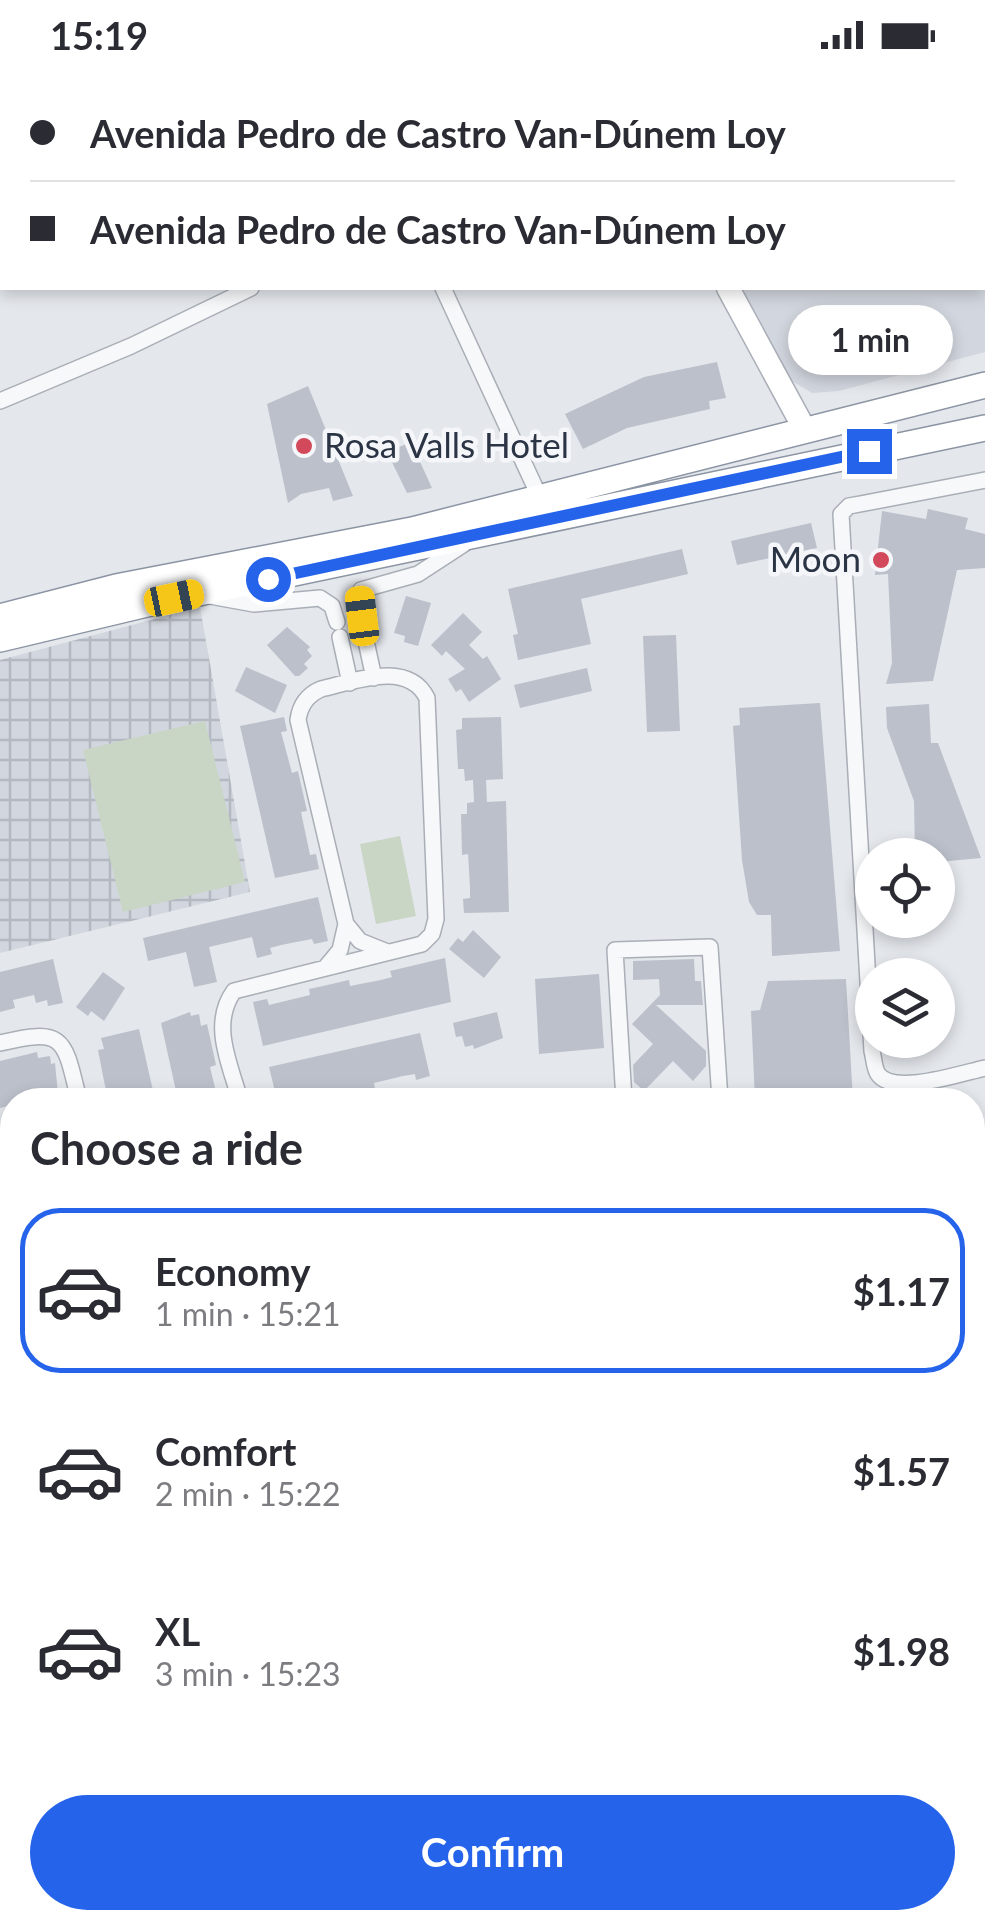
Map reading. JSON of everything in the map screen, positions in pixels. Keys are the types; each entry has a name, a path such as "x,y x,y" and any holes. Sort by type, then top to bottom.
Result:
{"highway":[{"path":"0,617 116,587 412,530 985,385"},
{"path":"0,639 985,428"}],"main road":[{"path":"729,290 806,430"}],"street":[{"path":"0,400 131,346 246,290"},
{"path":"444,290 540,498"},
{"path":"985,480 849,506 841,514 876,1072 894,1084 906,1084 985,1068"},
{"path":"374,678 361,590 418,574 476,535"},
{"path":"196,594 254,604 320,598 332,606 350,683"},
{"path":"237,1088 220,1024 222,1006 234,991 422,944 432,934 436,919 427,698 408,678 374,678 312,693 300,709 298,720 346,924 360,941 389,952"},
{"path":"325,968 340,950 346,924"},
{"path":"623,1088 616,950 710,947 719,1088"},
{"path":"0,1043 46,1034 60,1042 69,1057 76,1088"}],"shaded area":[{"path":"739,290 985,290 985,352 839,391 812,393 790,380"},
{"path":"200,607 250,892 0,953 0,660"}],"green space":[{"path":"205,721 245,882 123,912 83,750"},
{"path":"400,836 416,916 376,924 360,844"}],"building":[{"path":"717,362 726,398 709,401 710,409 627,428 583,449 565,414 644,377"},
{"name":"Rosa Valls Hotel","path":"308,386 353,496 333,501 329,488 301,494 288,503 267,404"},
{"path":"411,442 432,488 407,493 387,452"},
{"path":"928,509 968,518 965,529 985,534 985,568 957,570 933,681 886,684 892,663 888,574 875,575 882,511 926,519"},
{"path":"811,523 817,548 737,565 731,541"},
{"path":"682,549 688,574 581,599 591,644 518,660 513,635 518,634 508,589"},
{"path":"406,596 431,603 418,646 404,642 405,636 394,633"},
{"path":"463,613 482,632 469,645 483,659 487,656 501,679 469,702 448,679 465,669 446,651 442,656 431,645"},
{"path":"287,627 310,647 307,650 312,656 304,664 308,668 299,676 267,645"},
{"path":"676,635 680,731 647,732 643,636"},
{"path":"246,667 287,685 275,713 235,691"},
{"path":"587,668 592,691 520,708 514,685"},
{"path":"820,703 840,951 772,956 771,915 757,915 749,902 742,860 733,726 740,725 739,708"},
{"path":"929,704 931,743 938,743 981,858 955,860 955,838 915,838 914,801 887,728 886,707"},
{"path":"284,717 287,731 281,732 292,773 298,771 307,811 301,812 310,855 316,854 319,869 275,878 240,726"},
{"path":"501,717 503,779 486,780 487,802 506,801 509,912 464,913 463,899 470,898 470,887 468,854 462,855 461,814 467,814 467,803 474,802 473,780 465,781 464,769 458,769 456,730 462,729 462,718"},
{"path":"318,897 328,941 314,944 312,939 281,945 270,948 272,954 257,958 252,937 209,947 217,982 194,987 186,952 148,961 143,938"},
{"path":"473,930 501,957 484,978 449,949 458,938 463,942"},
{"path":"445,958 451,1002 263,1046 253,1002 267,999 269,1005 310,995 309,989 349,980 350,986 381,980 392,977 390,971"},
{"path":"53,959 63,1003 36,1003 34,995 13,1000 15,1008 0,1012 0,972"},
{"path":"694,959 695,981 701,981 703,1005 656,1005 706,1051 706,1066 693,1081 673,1061 647,1088 634,1082 633,1065 653,1044 632,1024 660,995 659,979 633,980 633,961"},
{"path":"103,972 125,988 104,1021 91,1011 88,1016 76,1007"},
{"path":"599,974 604,1048 539,1054 535,979"},
{"path":"846,979 852,1088 754,1088 751,1011 760,1010 768,981"},
{"path":"190,1012 191,1016 199,1014 201,1026 207,1024 216,1065 210,1067 215,1088 175,1088 161,1023"},
{"path":"497,1012 503,1038 474,1049 473,1045 465,1047 462,1036 456,1037 453,1023"},
{"path":"139,1029 152,1088 106,1088 98,1050 104,1049 101,1038"},
{"path":"420,1033 430,1076 416,1080 415,1074 374,1083 375,1088 274,1088 269,1067"},
{"path":"37,1052 38,1058 50,1056 51,1064 55,1063 57,1088 0,1088 0,1061"}],"place":[{"name":"Rosa Valls Hotel","path":"304,446"},
{"name":"Moon","path":"881,560"}],"route":[{"path":"268,579 869,451"}]}
